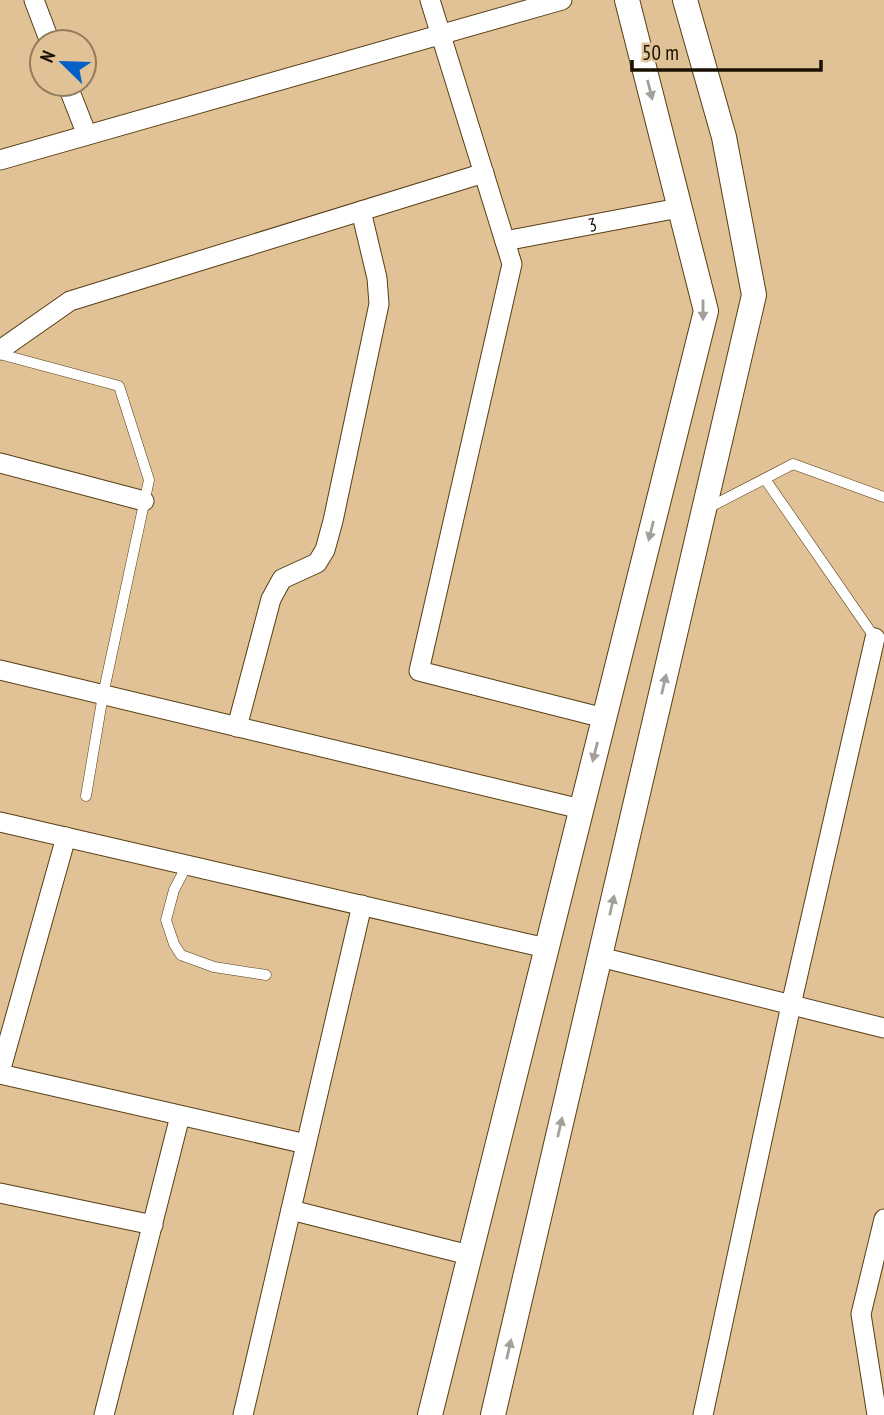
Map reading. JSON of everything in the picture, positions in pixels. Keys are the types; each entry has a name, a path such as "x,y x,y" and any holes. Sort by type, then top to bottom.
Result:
{"street":[{"path":"34,0 45,28"},
{"path":"430,0 512,264 419,671 604,718"},
{"path":"0,160 562,0"},
{"path":"430,1415 706,311 627,0"},
{"path":"494,1415 754,295 724,137 685,0"},
{"path":"72,98 87,135"},
{"path":"0,352 70,301 484,173"},
{"name":"3","path":"505,242 680,208"},
{"path":"237,727 271,599 282,579 317,563 333,521 379,304 377,278 361,211"},
{"path":"0,463 144,501"},
{"path":"703,1415 875,638"},
{"path":"0,670 581,809"},
{"path":"0,822 546,948"},
{"path":"66,837 0,1073 306,1144"},
{"path":"243,1415 362,905"},
{"path":"600,957 884,1028"},
{"path":"104,1415 180,1116"},
{"path":"0,1192 153,1225"},
{"path":"291,1210 470,1255"},
{"path":"877,1415 860,1314 884,1219"}],"lane":[{"path":"0,352 119,386 149,480 103,695 86,796"},
{"path":"705,509 793,464 884,497"},
{"path":"765,479 875,638"},
{"path":"187,865 174,890 166,920 174,944 181,955 215,967 266,975"}]}
